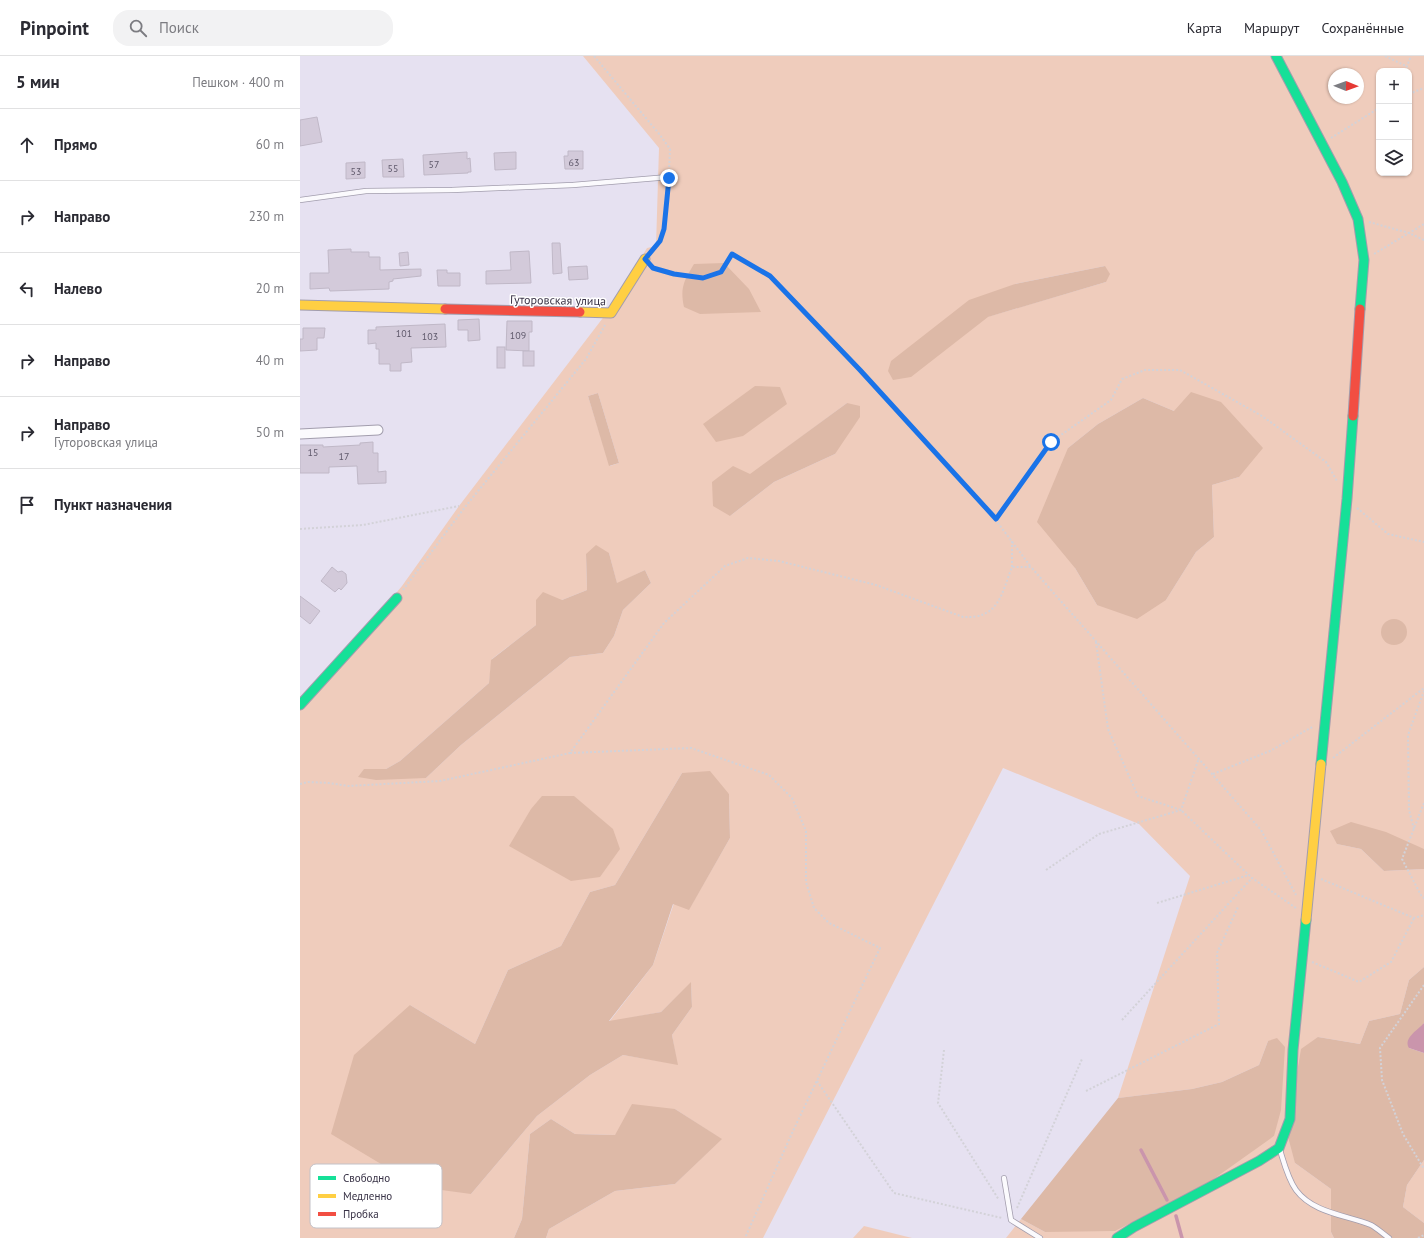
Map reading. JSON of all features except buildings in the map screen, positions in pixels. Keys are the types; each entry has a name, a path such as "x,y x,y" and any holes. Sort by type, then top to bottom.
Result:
{"street":[{"path":"1117,1238 1134,1227 1260,1161 1279,1148 1290,1119 1293,1050 1347,499 1364,260 1358,219 1342,182 1276,56"},
{"name":"Гуторовская улица","path":"300,305 611,313 645,259"},
{"path":"300,434 378,430"},
{"path":"300,705 397,598"}],"lane":[{"path":"300,200 366,191 452,190 572,185 669,178"},
{"path":"1279,1148 1286,1170 1296,1190 1306,1200 1321,1210 1348,1217 1373,1226 1388,1238"},
{"path":"1004,1178 1011,1220 1040,1238"}],"path":[{"path":"594,56 660,135 670,150 664,229 660,241 645,259 653,268 674,274 703,278 721,272 732,254 770,276 860,370 996,519 1032,567 1261,830 1282,866 1307,915"},
{"path":"1385,56 1406,66 1411,56"},
{"path":"1412,93 1424,88"},
{"path":"1322,144 1376,110"},
{"path":"1358,219 1409,233 1424,240"},
{"path":"1364,260 1424,224"},
{"path":"397,598 465,507 586,359 611,313"},
{"path":"996,519 1051,442 1111,400 1122,379 1145,370 1180,370 1262,416 1326,462 1347,499 1388,534 1424,542"},
{"path":"300,529 363,525 459,506"},
{"path":"570,753 664,624 725,566 748,558 779,561 876,585 963,617 976,618 989,613 998,602 1012,567 1012,541"},
{"path":"1012,567 1032,567"},
{"path":"1096,640 1108,729 1138,796 1181,810 1252,878 1307,915"},
{"path":"1320,767 1424,689"},
{"path":"1414,829 1409,810 1408,736 1424,689"},
{"path":"1213,774 1270,752 1325,720"},
{"path":"300,784 308,782 329,782 348,786 440,781 570,753 691,748 769,775 792,798 806,831 806,882 814,908 829,923 880,948 745,1238"},
{"path":"1181,810 1199,758"},
{"path":"1424,803 1402,859 1422,897 1424,898"},
{"path":"1046,870 1099,834 1181,810"},
{"path":"1157,902 1249,875"},
{"path":"1310,875 1414,918 1424,915"},
{"path":"1122,1020 1252,878"},
{"path":"1086,1092 1218,1024 1217,953 1238,907"},
{"path":"1302,958 1358,982 1392,962 1414,918"},
{"path":"1424,985 1380,1048 1382,1080 1403,1134 1424,1169"},
{"path":"944,1050 938,1103 999,1200"},
{"path":"817,1081 894,1193 1011,1220 1082,1059"},
{"path":"1418,1238 1424,1235"}],"shaded area":[{"path":"583,56 1424,56 1424,849 1337,844 1361,849 1384,871 1424,869 1424,967 1409,980 1400,1014 1369,1021 1360,1044 1318,1037 1295,1163 1331,1189 1331,1232 1334,1238 1006,1238 1021,1219 1045,1232 1274,1136 1268,1041 1259,1065 1222,1082 1192,1089 1118,1098 1190,876 1139,824 1003,768 763,1238 546,1238 549,1229 615,1191 675,1184 721,1139 675,1109 615,1135 575,1134 551,1119 530,1134 522,1219 514,1238 300,1238 300,708 402,586 459,506 612,306 647,248 656,246 659,148","holes":["1105,266 1106,282 987,317 1015,284","598,393 619,463 610,466 588,396","1143,398 1174,411 1239,477 1212,485 1214,537 1196,552 1166,600 1097,605 1075,568 1068,448 1098,424","847,403 835,454 774,482 730,516 750,475","609,553 617,584 645,570 651,583 623,610 614,636 603,653 570,657 461,745 426,778 364,769 386,769 400,761 489,683 492,659 536,625 536,600 562,600 587,590 586,554","682,773 729,794 730,838 689,909 674,903 653,965 609,1022 661,1012 691,983 692,1007 672,1035 677,1064 623,1055 590,1075 537,1116 471,1194 410,1005 475,1044 508,970 561,946 590,892 615,885"]},
{"path":"724,263 749,289 761,312 700,314 684,307 682,294 684,284 694,264"},
{"path":"1105,266 1110,274 1106,282 988,317 911,377 893,380 888,371 891,361 969,300 1015,284"},
{"path":"755,386 780,387 787,404 743,436 716,442 703,424"},
{"path":"1191,392 1221,402 1263,448 1239,477 1212,485 1214,537 1196,552 1166,600 1137,619 1097,605 1075,568 1037,522 1068,448 1098,424 1143,398 1174,411"},
{"path":"598,393 619,463 609,466 588,396"},
{"path":"847,403 860,406 860,417 835,454 774,482 730,516 713,506 712,482 733,466 750,474"},
{"path":"596,545 609,553 617,583 645,570 651,583 623,610 614,636 603,653 570,657 461,745 426,778 376,780 358,777 364,769 386,769 400,761 489,683 491,660 536,625 536,600 543,592 562,600 587,590 586,554"},
{"path":"1394,619 1403,623 1407,632 1403,641 1394,645 1385,641 1381,632 1385,623"},
{"path":"710,771 729,794 730,838 689,910 673,904 653,965 609,1021 661,1012 691,982 692,1007 672,1035 678,1065 623,1055 590,1075 537,1116 471,1194 442,1190 442,1164 381,1164 331,1134 354,1055 410,1005 475,1044 508,970 561,946 590,892 615,885 682,773"},
{"path":"542,796 574,796 613,829 620,849 600,877 571,881 509,846 531,809"},
{"path":"1351,822 1386,832 1424,849 1424,869 1384,871 1361,849 1337,844 1330,831"},
{"path":"1424,967 1424,1023 1409,1048 1424,1053 1424,1160 1407,1185 1403,1207 1424,1223 1424,1238 1334,1238 1331,1232 1331,1189 1295,1163 1287,1133 1301,1049 1318,1037 1360,1044 1369,1021 1400,1014 1409,980"},
{"path":"1424,1023 1424,1053 1409,1048 1408,1041 1412,1034"},
{"path":"1277,1038 1285,1047 1281,1110 1274,1136 1208,1183 1115,1231 1045,1232 1021,1219 1118,1098 1192,1089 1222,1082 1259,1065 1268,1041"},
{"path":"632,1104 675,1109 722,1139 675,1184 615,1191 549,1229 546,1238 514,1238 522,1219 530,1134 551,1119 575,1134 615,1135"},
{"path":"1424,1160 1424,1223 1403,1207 1407,1185"},
{"path":"864,1226 912,1238 853,1238"}],"waterway":[{"path":"1141,1150 1167,1200"},
{"path":"1176,1216 1182,1238"}],"traffic: fast":[{"path":"1276,56 1342,182 1358,219 1364,260 1360,309"},
{"path":"1321,764 1347,499 1353,416"},
{"path":"300,705 397,598"},
{"path":"1117,1238 1134,1227 1259,1161 1279,1148 1290,1119 1293,1050 1306,920"}],"traffic: slow":[{"path":"580,312 611,313 645,259"},
{"path":"300,305 445,309"},
{"path":"1306,920 1321,764"}],"traffic: jam":[{"path":"445,309 580,312"},
{"path":"1353,416 1360,309"}],"route":[{"path":"669,178 664,229 660,241 645,259 653,268 674,274 703,278 721,272 732,254 770,276 860,370 996,519 1051,442"}]}
